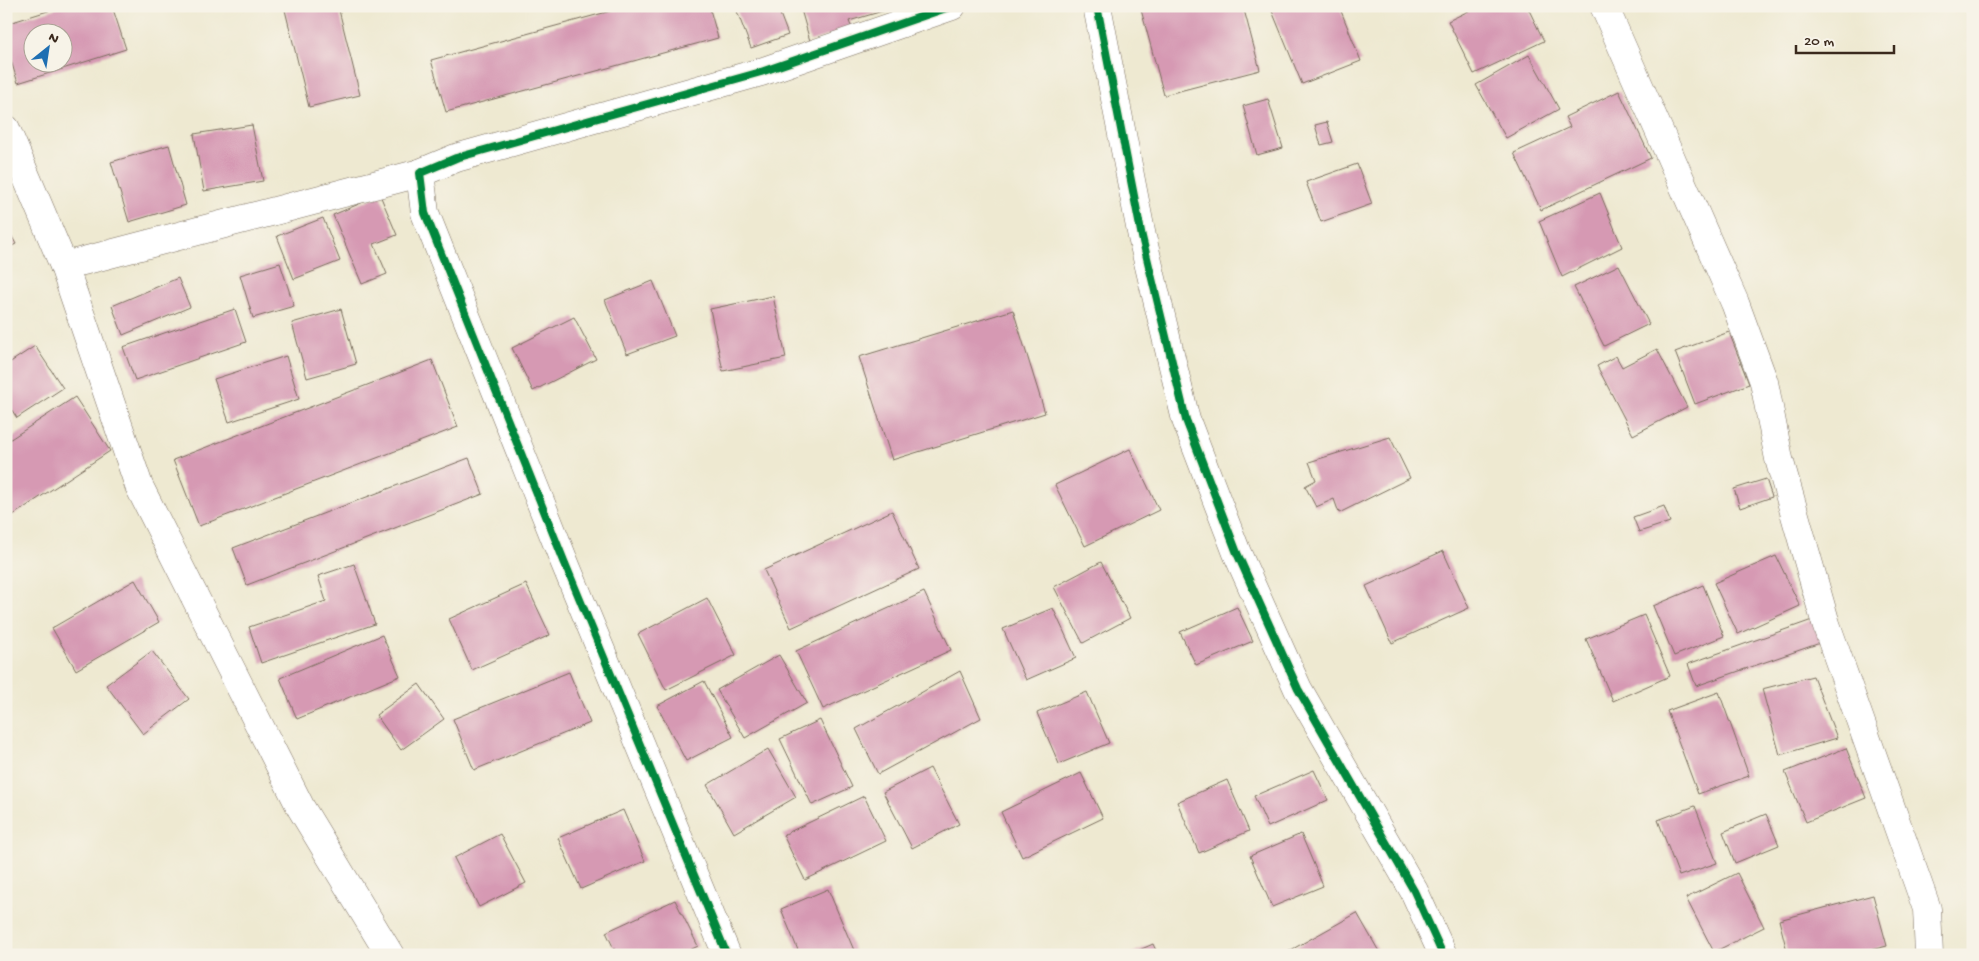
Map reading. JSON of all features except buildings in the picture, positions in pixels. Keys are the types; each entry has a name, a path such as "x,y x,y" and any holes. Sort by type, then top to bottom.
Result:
{"street":[{"path":"64,266 420,173 456,158 761,72 952,6"},
{"path":"1097,6 1142,237 1186,420 1237,553 1298,689 1414,891 1443,955"},
{"path":"1604,6 1735,303 1764,382 1779,458 1826,624 1927,910 1930,955"},
{"path":"6,129 64,266 139,486 301,808 390,955"},
{"path":"420,173 425,213 568,571 727,955"}],"cycle path":[{"path":"727,955 564,561 425,213 420,173 456,158 761,72 952,6"},
{"path":"1097,6 1142,237 1186,420 1237,553 1298,689 1414,891 1443,955"}]}
